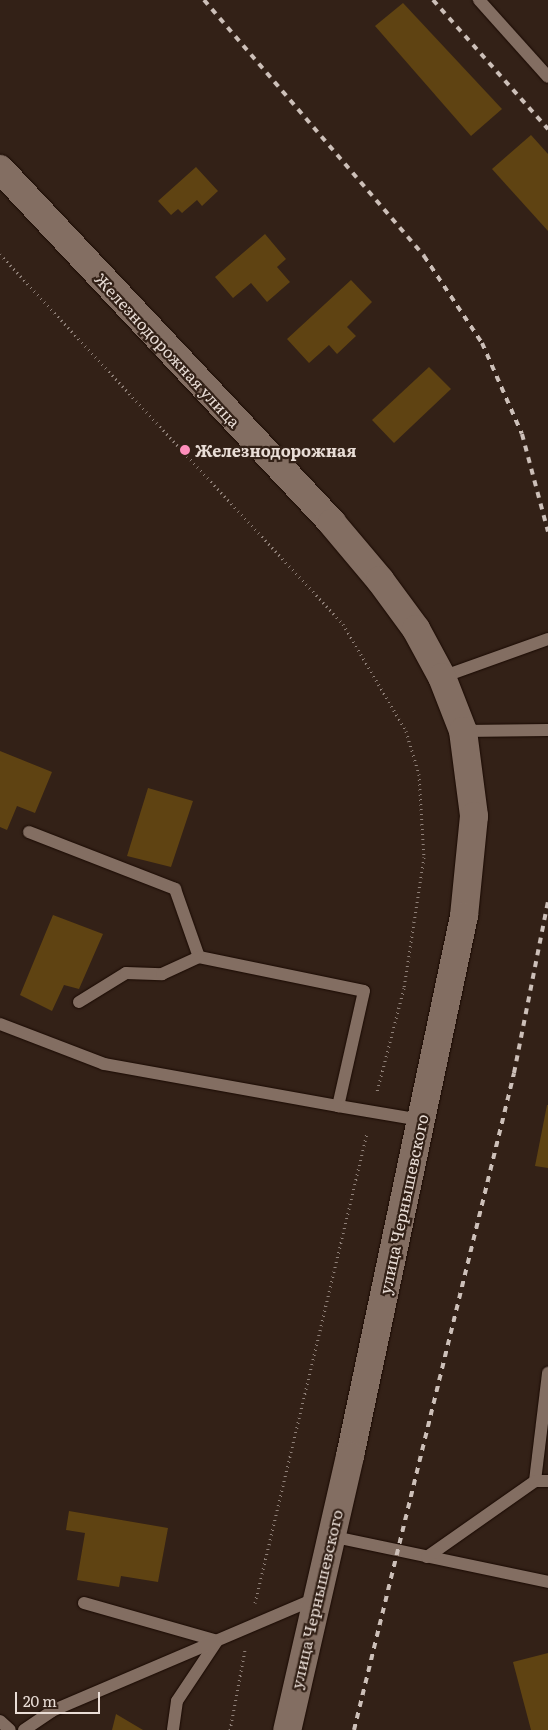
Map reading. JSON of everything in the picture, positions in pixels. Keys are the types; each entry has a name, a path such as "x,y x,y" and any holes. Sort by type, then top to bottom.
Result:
{"main road":[{"name":"Железнодорожная улица","path":"0,169 332,523 416,629 442,677"},
{"name":"улица Чернышевского","path":"287,1730 314,1599 330,1536 421,1120 464,916 472,863 473,808 463,731 442,677"}],"lane":[{"path":"480,0 548,77"},
{"path":"442,677 548,639"},
{"path":"463,731 548,730"},
{"path":"29,832 175,889 198,957"},
{"path":"80,1002 126,973 162,974 198,957 364,991 338,1106"},
{"path":"0,1024 104,1064 421,1120"},
{"path":"427,1556 542,1481 548,1373"},
{"path":"330,1536 548,1582"},
{"path":"24,1730 52,1712 314,1599"},
{"path":"84,1603 217,1641"},
{"path":"173,1730 177,1701 217,1641"},
{"path":"0,1721 10,1730"}],"path":[{"path":"0,254 343,624 406,731 419,774 424,857 404,988 372,1112 250,1627 230,1730"}],"building":[{"path":"403,3 502,109 471,136 375,26"},
{"path":"531,135 548,154 548,231 492,169"},
{"path":"196,167 218,191 202,206 197,200 182,213 178,209 171,215 158,201"},
{"path":"265,234 286,259 277,267 290,282 267,302 251,283 233,298 215,277"},
{"path":"351,280 372,302 347,327 356,336 337,354 329,345 309,363 287,339"},
{"path":"429,367 451,389 394,443 372,420"},
{"path":"0,751 52,772 35,813 17,806 7,830 0,827"},
{"path":"148,788 193,801 171,867 127,856"},
{"path":"53,915 103,934 79,989 64,985 52,1011 20,995"},
{"path":"548,1105 548,1168 535,1166"},
{"path":"69,1511 168,1528 158,1582 121,1576 119,1587 77,1580 85,1533 66,1530"},
{"path":"548,1653 548,1730 531,1730 513,1662"},
{"path":"116,1714 143,1730 112,1730"}],"railway":[{"path":"204,0 424,256 482,343 522,434 548,532"},
{"path":"433,0 548,129"},
{"path":"354,1730 514,1073 548,902"}],"place":[{"name":"Железнодорожная","path":"185,450"}]}
